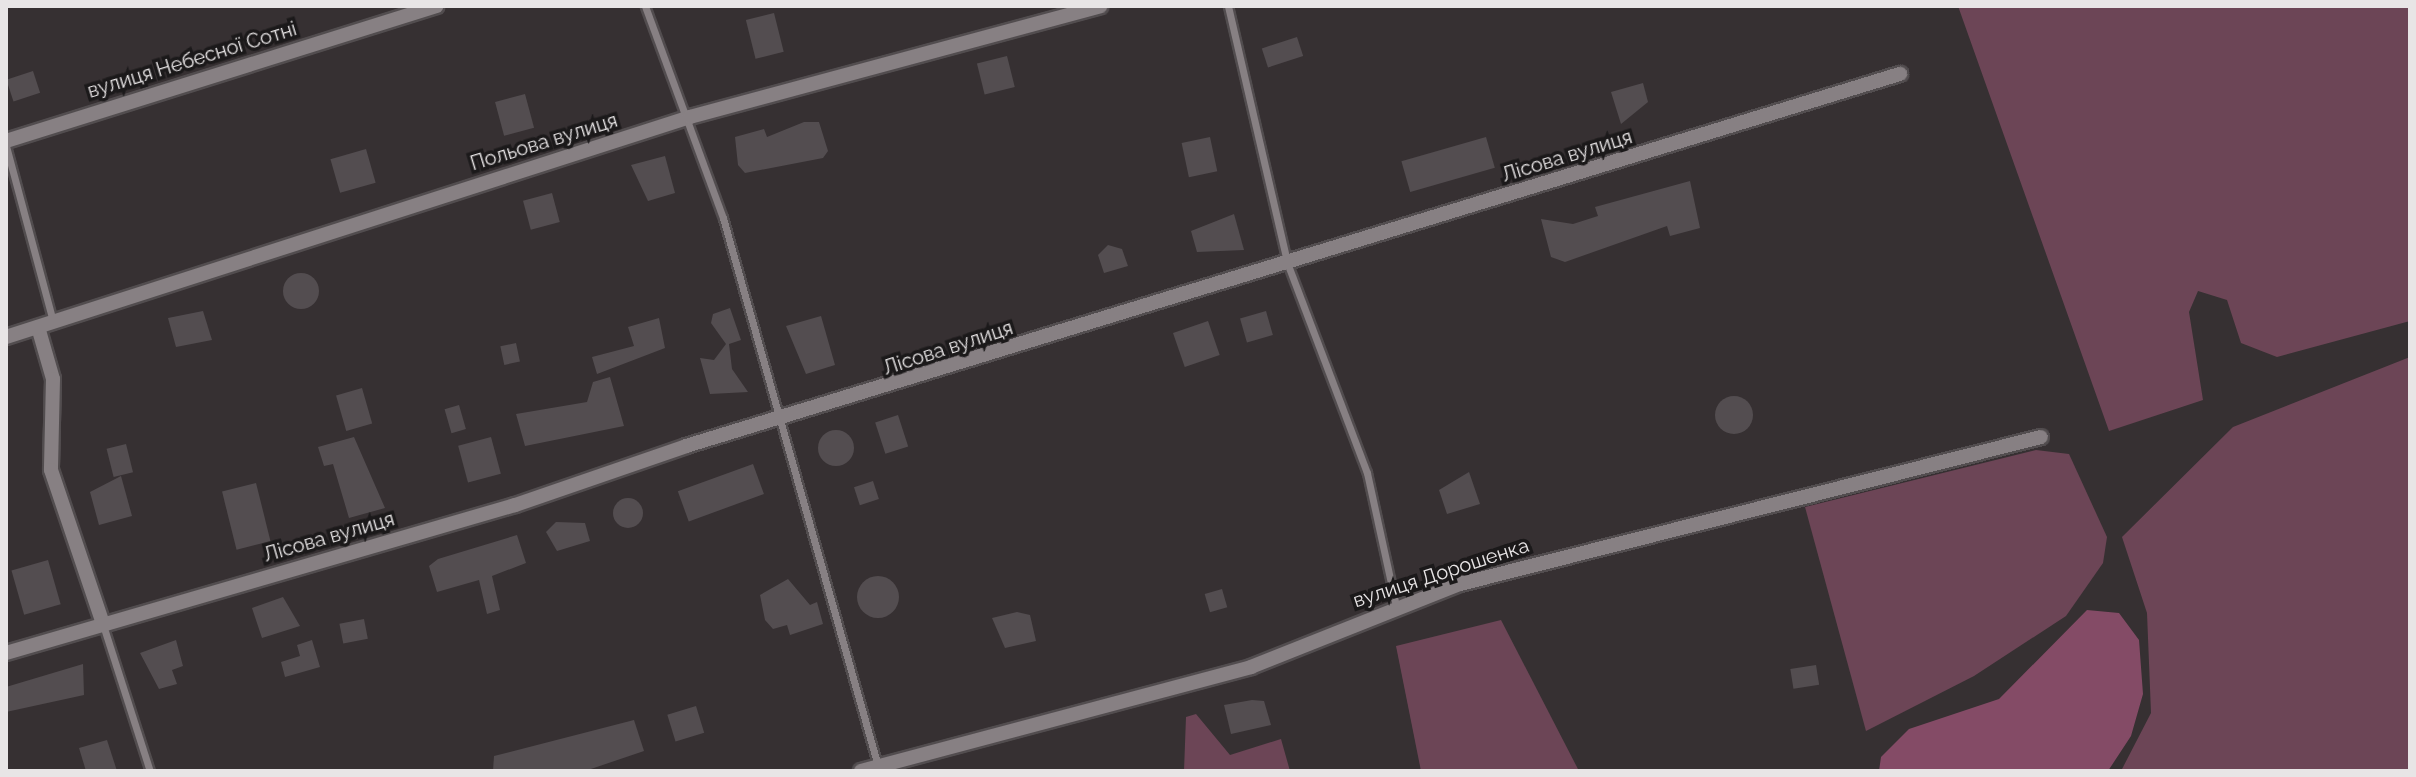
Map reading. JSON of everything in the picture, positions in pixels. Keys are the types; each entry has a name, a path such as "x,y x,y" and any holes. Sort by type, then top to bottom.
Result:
{"street":[{"name":"вулиця Небесної Сотні","path":"6,143 436,6"},
{"name":"Польова вулиця","path":"6,337 690,117 1100,6"},
{"name":"Лісова вулиця","path":"6,653 1288,265 1900,74"},
{"path":"38,327 53,379 51,470 103,624"},
{"name":"вулиця Дорошенка","path":"861,771 1251,667 1396,606 1581,550 2041,437"}],"lane":[{"path":"645,6 690,117 878,766"},
{"path":"1228,6 1288,265 1367,473 1396,606"},
{"path":"6,143 53,321"},
{"path":"103,624 150,771"}],"shaded area":[{"path":"1958,6 2410,6 2410,321 2277,357 2241,343 2227,300 2198,291 2189,312 2203,400 2109,431"},
{"path":"2410,357 2410,771 2121,771 2151,713 2147,613 2122,537 2233,427"},
{"path":"2036,450 2069,454 2107,537 2103,563 2066,616 1974,676 1866,731 1805,507"},
{"path":"2087,610 2119,613 2139,640 2143,694 2131,736 2108,771 1879,771 1881,757 1909,729 1999,699"},
{"path":"1501,620 1579,771 1421,771 1396,646"},
{"path":"1196,714 1230,755 1281,739 1290,771 1184,771 1186,717"}],"building":[{"path":"774,13 784,52 756,59 746,20"},
{"path":"1297,37 1303,56 1268,67 1262,48"},
{"path":"1007,56 1015,87 985,95 977,63"},
{"path":"33,71 40,93 13,102 6,80"},
{"path":"1643,83 1648,102 1621,124 1611,92"},
{"path":"525,94 534,128 504,136 495,102"},
{"path":"804,122 819,122 828,151 823,158 745,173 738,165 735,137 764,129 767,137"},
{"path":"1210,137 1217,171 1189,177 1182,143"},
{"path":"1486,137 1495,168 1410,192 1401,161"},
{"path":"366,149 376,183 340,193 330,159"},
{"path":"665,156 675,193 648,201 631,165"},
{"path":"1690,181 1700,228 1670,236 1667,226 1565,262 1551,257 1541,219 1573,224 1598,216 1595,207"},
{"path":"552,193 560,222 531,230 523,201"},
{"path":"1234,214 1244,250 1197,252 1191,231"},
{"path":"1108,245 1122,249 1128,266 1104,273 1098,255"},
{"path":"301,273 314,278 319,291 314,304 301,309 288,304 283,291 288,278"},
{"path":"730,308 741,340 729,344 732,369 748,392 710,394 700,358 714,360 726,344 711,323 713,314"},
{"path":"203,311 212,340 176,347 168,318"},
{"path":"1266,311 1273,335 1247,342 1240,318"},
{"path":"821,316 835,365 806,374 786,326"},
{"path":"659,318 665,348 597,374 592,357 634,346 628,327"},
{"path":"1208,321 1220,355 1185,367 1173,333"},
{"path":"516,343 520,362 504,365 500,346"},
{"path":"610,377 624,426 525,446 516,414 587,402 593,382"},
{"path":"362,388 372,424 346,431 336,395"},
{"path":"1734,396 1748,401 1753,415 1748,429 1734,434 1720,429 1715,415 1720,401"},
{"path":"459,405 466,429 451,433 445,409"},
{"path":"898,415 908,446 885,454 875,422"},
{"path":"836,430 848,436 854,448 848,460 836,466 824,460 818,448 824,436"},
{"path":"354,437 385,508 349,518 333,464 324,466 318,447"},
{"path":"491,437 501,474 468,483 458,446"},
{"path":"126,444 133,472 114,477 107,449"},
{"path":"753,464 764,494 689,521 678,491"},
{"path":"1469,472 1480,504 1447,514 1439,490"},
{"path":"121,476 132,516 99,525 90,492"},
{"path":"873,481 879,499 860,505 854,487"},
{"path":"256,483 271,541 237,550 222,491"},
{"path":"628,498 639,502 643,513 639,524 628,528 617,524 613,513 617,502"},
{"path":"556,522 585,523 590,541 557,551 546,532"},
{"path":"517,535 526,563 492,576 500,610 487,614 479,580 437,592 429,566 438,559"},
{"path":"48,560 61,604 24,615 11,570"},
{"path":"878,576 893,582 899,597 893,612 878,618 863,612 857,597 863,582"},
{"path":"788,579 810,605 817,602 823,624 790,635 787,625 773,629 765,620 760,595"},
{"path":"1222,589 1227,607 1210,612 1205,594"},
{"path":"283,597 300,626 262,638 252,608"},
{"path":"1017,612 1030,615 1036,641 1005,648 992,618"},
{"path":"364,619 368,639 343,643 339,624"},
{"path":"176,640 183,666 172,670 177,684 159,689 140,653"},
{"path":"312,640 320,667 285,677 281,662 300,656 297,645"},
{"path":"83,664 84,695 6,712 6,687"},
{"path":"1816,665 1819,685 1793,689 1790,669"},
{"path":"1264,701 1271,725 1231,734 1224,705"},
{"path":"696,706 704,733 675,742 667,715"},
{"path":"634,720 644,751 585,771 493,771 494,756"},
{"path":"107,740 117,771 86,771 79,748"}]}
